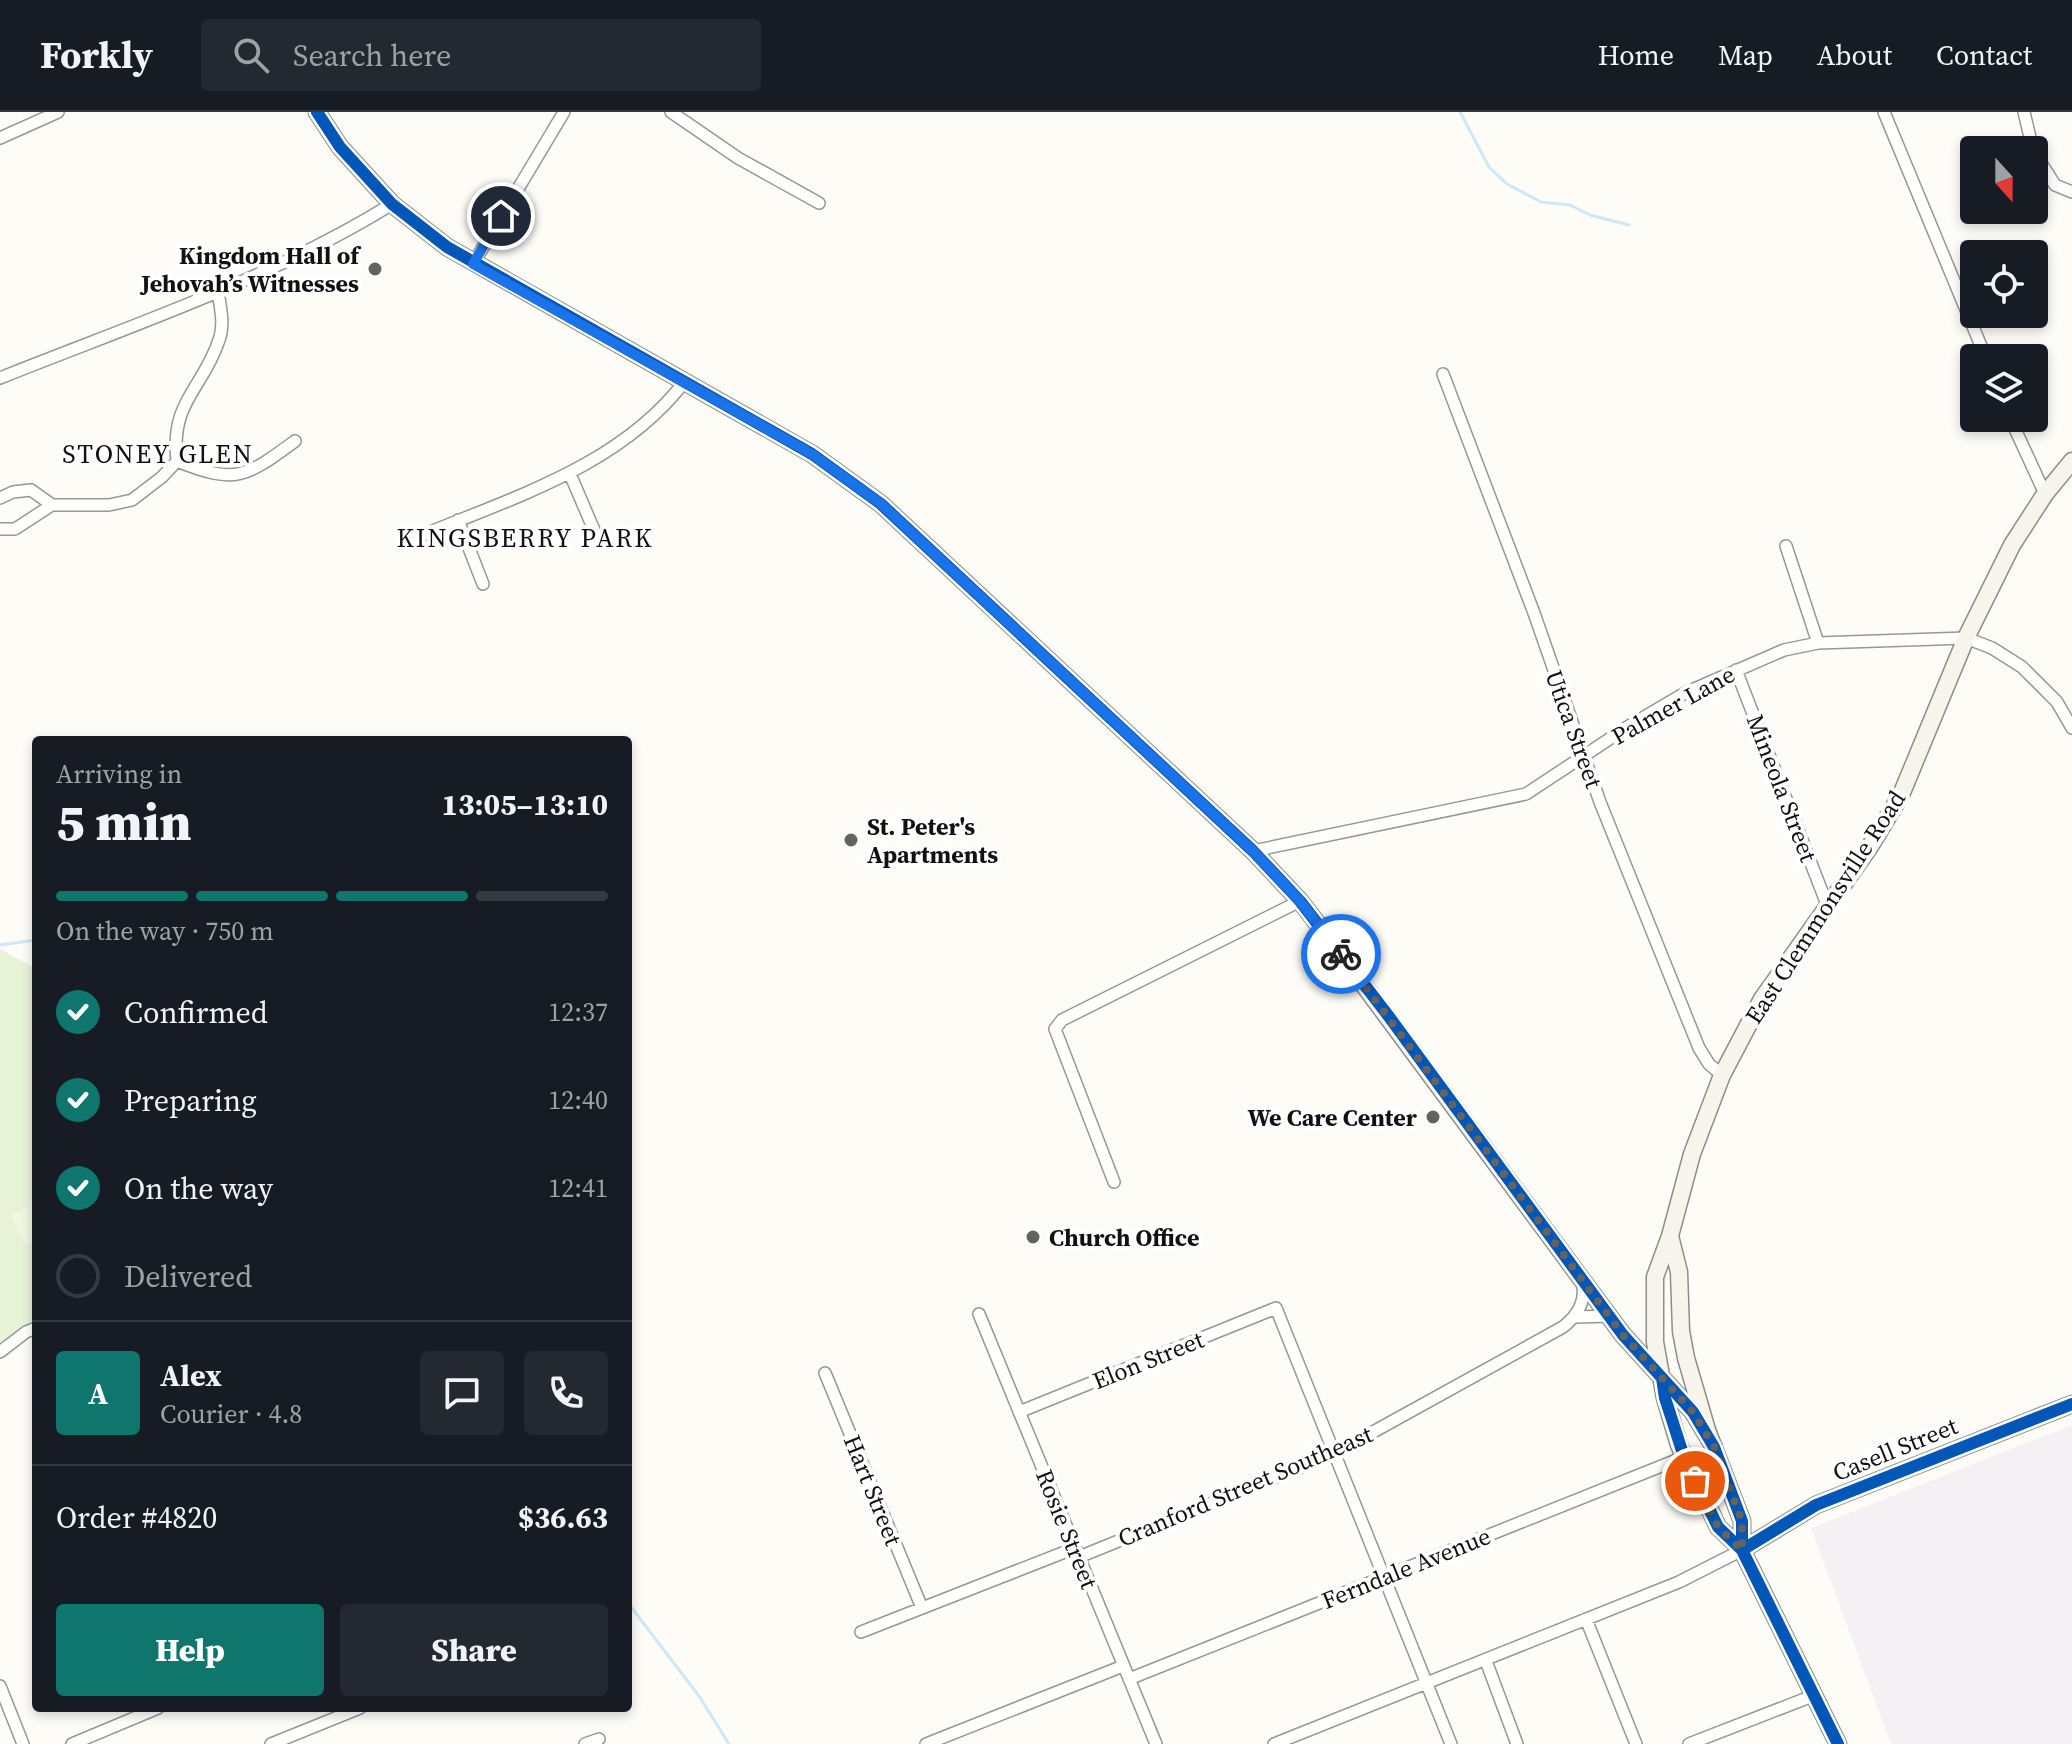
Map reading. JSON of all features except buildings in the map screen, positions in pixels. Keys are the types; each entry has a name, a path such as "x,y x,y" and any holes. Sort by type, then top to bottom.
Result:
{"street":[{"path":"0,138 58,112"},
{"path":"317,112 340,147 392,204 418,227 473,264 812,454 881,504 1253,851 1300,901 1610,1316 1693,1412 1714,1447 1742,1521 1742,1550 1838,1744"},
{"path":"473,264 564,112"},
{"path":"671,112 738,158 819,203"},
{"path":"1884,112 1980,344"},
{"path":"2024,112 2030,136"},
{"path":"2048,174 2055,185 2072,192"},
{"path":"0,378 218,291 340,236 392,204"},
{"path":"0,529 15,529 52,505 109,505 132,500 177,461 177,421 219,340 222,320 218,291"},
{"name":"Utica Street","path":"1443,374 1534,613 1584,757 1699,1048 1709,1064 1722,1075"},
{"path":"409,541 570,474 639,431 665,407 685,381"},
{"path":"2016,432 2045,494"},
{"path":"177,461 226,475 250,473 295,441"},
{"name":"East Clemmonsville Road","path":"1742,1550 1718,1527 1684,1457 1665,1398 1655,1342 1655,1277 1670,1236 1692,1154 1722,1075 1762,999 1869,848 1901,795 1966,638 2012,545 2045,494 2072,461"},
{"path":"570,474 597,537"},
{"path":"0,498 13,492 31,490 52,505"},
{"path":"458,520 483,584"},
{"path":"1786,546 1818,643"},
{"name":"Palmer Lane","path":"1253,851 1526,794 1685,693 1784,650 1818,643 1966,638 1992,648 2022,667 2057,702 2072,728"},
{"name":"Mineola Street","path":"1736,670 1828,907"},
{"path":"1114,1182 1055,1029 1062,1020 1300,901"},
{"name":"East Clemmonsville Road","path":"1670,1236 1679,1272 1681,1331 1686,1358 1692,1386 1714,1447"},
{"path":"1580,1276 1584,1290 1576,1317 1610,1316"},
{"name":"Elon Street","path":"1019,1412 1276,1308 1335,1453"},
{"name":"Rosie Street","path":"979,1314 1156,1744"},
{"name":"Cranford Street Southeast","path":"861,1632 1077,1553 1335,1453 1576,1317"},
{"path":"0,1352 32,1330"},
{"name":"Hart Street","path":"825,1373 922,1608"},
{"name":"Casell Street","path":"1274,1744 1679,1582 1742,1550 1816,1505 2072,1404"},
{"path":"1335,1453 1451,1744"},
{"name":"Ferndale Avenue","path":"1129,1679 1684,1457"},
{"path":"1586,1619 1636,1744"},
{"path":"1486,1661 1517,1744"},
{"path":"926,1744 1123,1666"},
{"path":"0,1686 23,1744"},
{"path":"1689,1744 1815,1695"},
{"path":"72,1744 148,1712"},
{"path":"271,1744 350,1712"},
{"path":"585,1744 599,1739"}],"shaded area":[{"path":"2072,1425 2072,1744 1891,1744 1811,1528"}],"green space":[{"path":"0,949 32,967 32,1331 0,1352"},
{"path":"32,1206 32,1242 25,1245 11,1215"}],"waterway":[{"path":"1460,112 1489,167 1507,184 1541,202 1570,205 1590,215 1629,225"},
{"path":"0,945 32,941"},
{"path":"632,1608 699,1696 729,1744"}],"cycle path":[{"path":"317,112 340,147 392,204 447,247 812,454 881,504 1253,851 1300,901 1390,1018 1623,1335 1693,1412 1714,1447 1742,1521 1742,1550"},
{"path":"1662,1378 1665,1398 1684,1457 1718,1527 1742,1550 1838,1744"},
{"path":"1742,1550 1816,1505 2072,1404"}],"way so far":[{"path":"1341,954 1623,1335 1693,1412 1714,1447 1742,1521 1742,1550 1718,1527 1695,1481"}],"place":[{"name":"Kingdom Hall of Jehovah’s Witnesses","path":"375,269"},
{"name":"St. Peter's Apartments","path":"851,840"},
{"name":"We Care Center","path":"1433,1117"},
{"name":"Church Office","path":"1033,1237"}],"district":[{"name":"STONEY GLEN","path":"158,454"},
{"name":"KINGSBERRY PARK","path":"525,538"}],"route":[{"path":"501,216 473,264 812,454 881,504 1253,851 1300,901 1341,954"}]}
